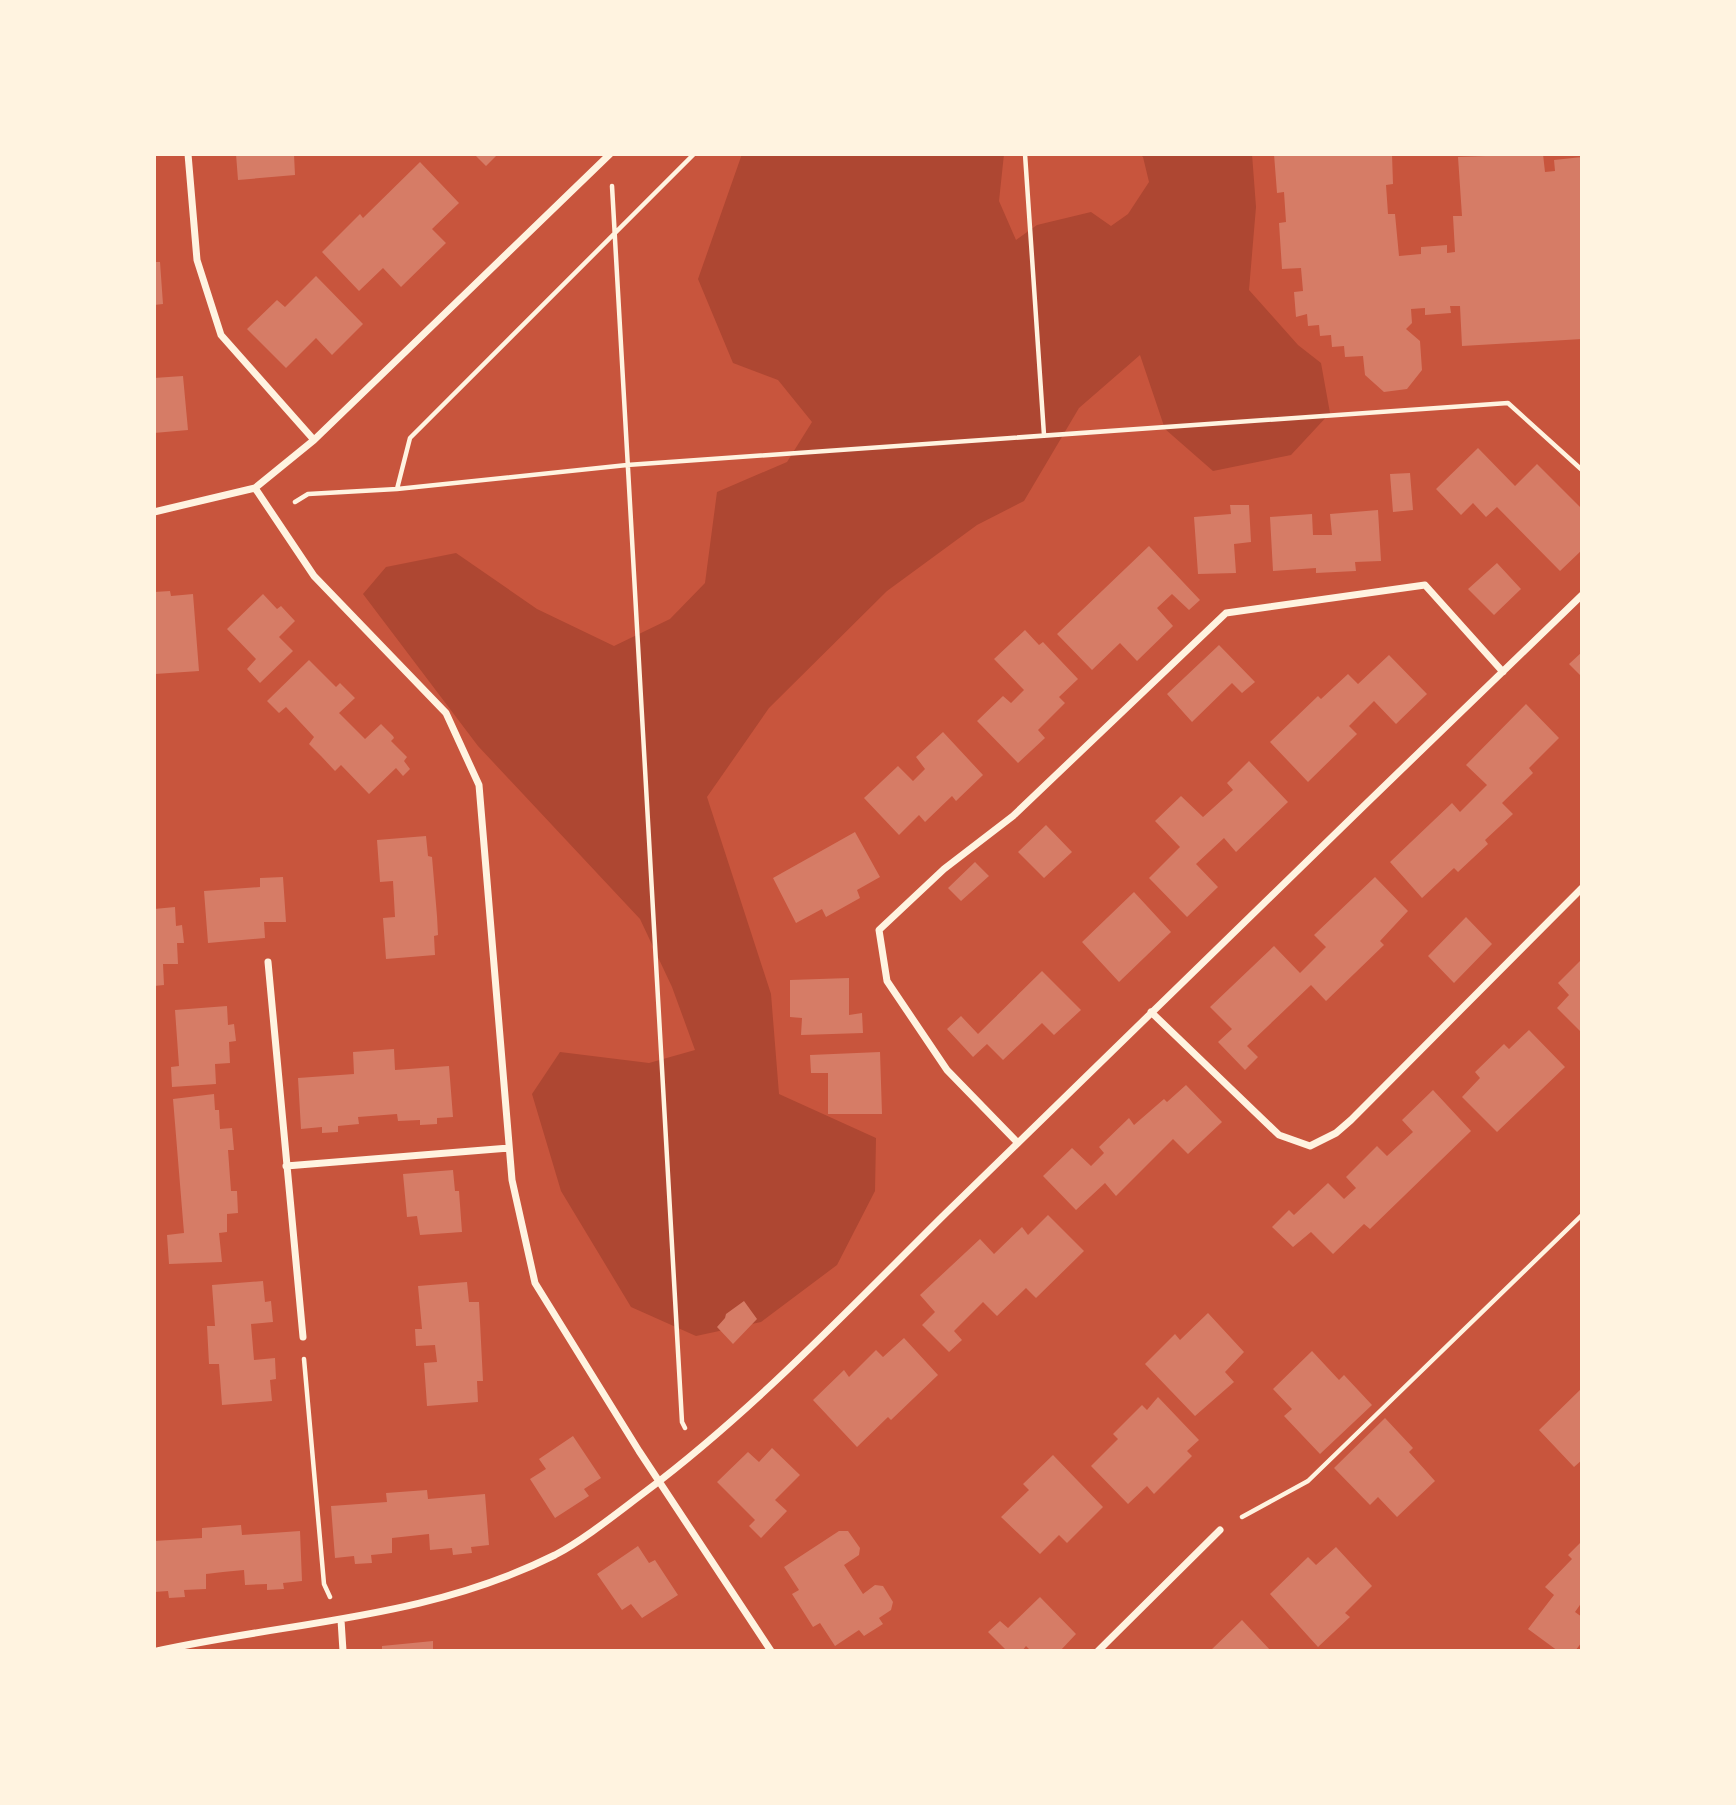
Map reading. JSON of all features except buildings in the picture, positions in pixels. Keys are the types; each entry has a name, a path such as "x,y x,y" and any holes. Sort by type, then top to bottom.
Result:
{"street":[{"path":"188,154 197,260 221,335 313,440"},
{"path":"154,512 255,488 313,440 610,154"},
{"path":"255,488 314,576 446,713 479,785 512,1180 535,1283 659,1481 771,1651"},
{"path":"1018,1143 947,1070 887,981 879,930 944,869 1013,816 1226,613 1424,585 1503,671"},
{"path":"157,1651 399,1610 491,1583 559,1553 659,1481 696,1452 783,1373 1582,595"},
{"path":"1151,1012 1279,1135 1310,1146 1336,1133 1351,1120 1582,888"},
{"path":"268,962 303,1337"},
{"path":"286,1166 509,1148"},
{"path":"1098,1651 1220,1530"},
{"path":"341,1620 343,1651"}],"path":[{"path":"397,489 410,438 694,154"},
{"path":"1025,154 1044,435"},
{"path":"611,181 682,1422 696,1452"},
{"path":"272,515 308,494 397,489 626,465 1508,403 1582,471"},
{"path":"1220,1530 1308,1480 1582,1215"},
{"path":"303,1337 324,1584 341,1620"}],"shaded area":[{"path":"742,154 1004,154 999,201 1016,240 1037,225 1091,212 1111,226 1128,214 1149,182 1140,154 1252,154 1256,207 1249,290 1298,345 1321,363 1330,413 1291,455 1213,471 1165,429 1140,355 1079,408 1024,501 977,525 887,591 769,708 707,797 771,994 779,1094 876,1138 875,1191 837,1265 761,1322 696,1336 631,1307 561,1191 532,1094 560,1052 649,1063 695,1050 672,987 640,919 478,746 363,594 386,567 456,553 537,609 614,646 670,619 705,583 717,492 787,462 812,422 778,380 733,363 698,279"}]}
